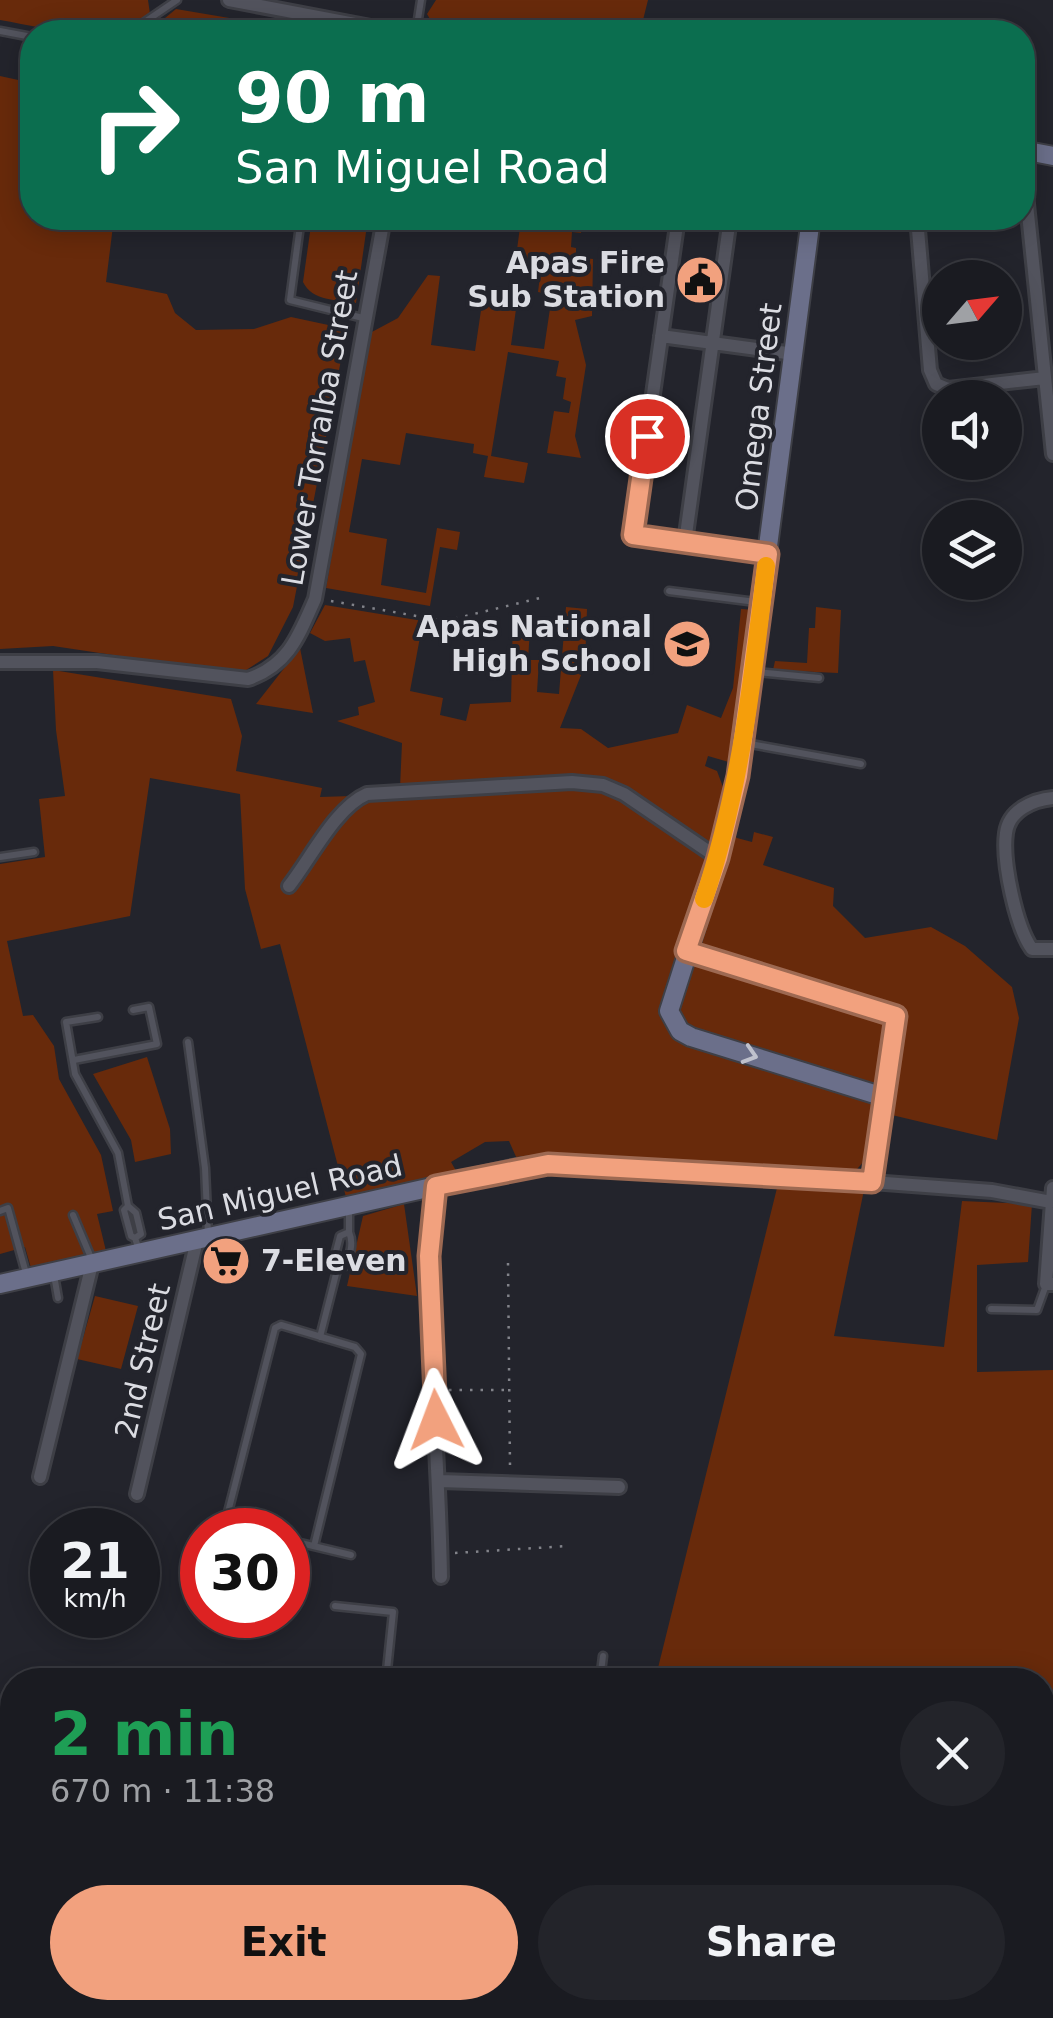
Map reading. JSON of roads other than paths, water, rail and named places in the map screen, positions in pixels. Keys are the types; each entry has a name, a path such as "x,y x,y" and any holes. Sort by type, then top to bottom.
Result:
{"street":[{"path":"229,0 334,20"},
{"name":"Lower Torralba Street","path":"0,662 97,662 248,679 282,662 293,648 315,599 382,230"},
{"path":"676,230 633,535 768,554"},
{"path":"686,542 728,230"},
{"name":"Omega Street","path":"810,230 744,742 718,858 669,1011 674,1023 691,1037 884,1097"},
{"path":"918,230 930,370 936,384 948,389 1044,378"},
{"path":"1030,230 1053,454"},
{"path":"661,336 794,354"},
{"path":"289,886 341,812 367,794 572,782 604,785 624,794 718,858"},
{"path":"1053,798 1034,800 1015,814 1006,833 1012,905 1024,938 1032,949 1053,948"},
{"path":"686,951 896,1016 872,1182"},
{"name":"San Miguel Road","path":"0,1284 92,1264 138,1246 203,1239 548,1164 1052,1195"},
{"path":"436,1186 429,1256 441,1577"},
{"path":"1049,1284 1052,1195"},
{"name":"2nd Street","path":"138,1494 203,1239"},
{"path":"40,1477 92,1264"},
{"path":"440,1481 619,1486"}],"lane":[{"path":"148,20 177,0"},
{"path":"299,230 290,300 366,319"},
{"path":"669,591 762,603"},
{"path":"753,672 819,678"},
{"path":"744,742 861,764"},
{"path":"0,856 34,852"},
{"path":"74,1060 157,1044 150,1007 133,1010"},
{"path":"98,1017 66,1022 75,1074 118,1153 128,1206 135,1209 141,1234 138,1246"},
{"path":"188,1042 206,1168 203,1239"},
{"path":"338,1266 345,1266 352,1240 350,1206"},
{"path":"0,1211 8,1208 28,1278"},
{"path":"73,1216 92,1264"},
{"path":"320,1337 338,1266 334,1259 340,1236 349,1232"},
{"path":"54,1272 58,1298"},
{"path":"991,1309 1037,1310 1049,1284"},
{"path":"229,1508 275,1328 281,1325 358,1348 361,1358 314,1546"},
{"path":"310,1545 351,1554"},
{"path":"335,1606 393,1612 387,1668"},
{"path":"602,1668 603,1656"}],"place":[{"name":"Apas Fire Sub Station","path":"700,280"},
{"name":"Apas National High School","path":"687,644"},
{"name":"7-Eleven","path":"226,1261"}]}
